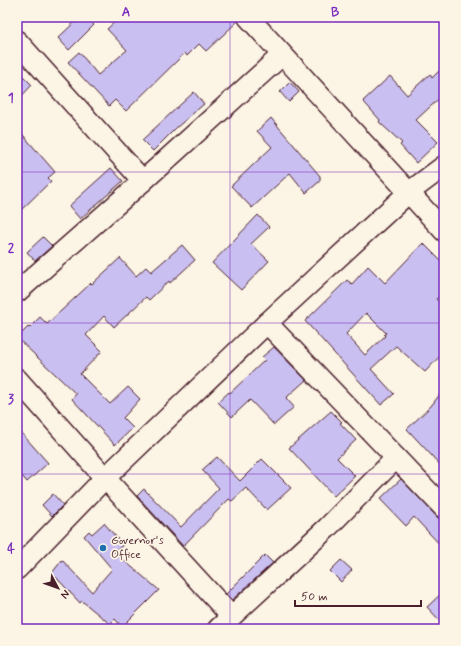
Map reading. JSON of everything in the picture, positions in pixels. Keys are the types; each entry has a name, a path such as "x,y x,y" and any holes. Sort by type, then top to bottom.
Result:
{"street":[{"path":"248,17 444,231"},
{"path":"17,41 143,181"},
{"path":"17,292 143,181 282,55"},
{"path":"17,569 105,478 267,323 408,193 444,166"},
{"path":"267,323 444,508"},
{"path":"17,379 105,478 225,622 327,528 396,458"}],"building":[{"path":"80,17 87,17 94,25 69,50 58,38"},
{"path":"120,17 237,17 238,21 206,51 199,44 187,56 185,53 126,111 115,100 109,106 68,62 79,52 98,75 127,50 107,29"},
{"path":"444,66 444,94 416,120 438,142 416,163 400,145 402,143 379,122 380,120 363,101 390,76 407,95 430,74 432,78"},
{"path":"17,70 32,85 17,101"},
{"path":"290,82 299,92 289,102 280,92"},
{"path":"194,92 204,104 176,128 153,151 142,140"},
{"path":"271,118 320,176 320,181 306,193 290,173 252,208 231,186 272,147 257,131"},
{"path":"17,128 55,172 48,178 51,181 17,214"},
{"path":"111,168 123,181 80,219 69,206"},
{"path":"258,215 269,227 251,244 269,261 241,290 212,263"},
{"path":"43,237 52,246 35,261 27,252"},
{"path":"423,243 444,264 444,292 436,299 444,307 444,352 425,372 396,346 371,369 394,394 381,405 305,321 347,280 352,284 368,266 385,283","holes":["366,313 386,333 384,335 385,336 365,355 346,334"]},
{"path":"182,245 195,260 170,283 169,281 149,300 146,297 114,327 104,316 86,335 102,351 80,374 110,404 128,387 140,399 123,418 133,428 115,445 72,399 76,394 17,338 40,317 47,324 120,258 136,276 146,267 151,272"},
{"path":"274,347 306,380 286,398 294,407 274,425 250,400 232,417 218,402 229,392 230,393 265,360 262,357"},
{"path":"444,389 444,469 407,429 431,406"},
{"path":"331,411 356,440 337,458 355,476 334,496 289,448"},
{"path":"17,428 48,463 27,482 17,470"},
{"path":"217,457 240,481 262,459 291,488 267,510 246,488 232,501 229,499 183,546 137,496 144,489 181,527 219,488 202,470"},
{"path":"401,479 444,524 444,549 414,517 406,526 380,499"},
{"path":"53,494 63,505 52,516 42,505"},
{"path":"104,523 123,545 114,552 159,590 122,627 115,619 110,624 82,601 80,603 52,573 62,560 92,592 112,569 84,536 89,531 92,534"},
{"path":"265,555 273,563 232,600 226,594"},
{"path":"341,560 352,570 341,582 330,571"},
{"path":"444,591 444,625 427,607"}],"place":[{"name":"Governor's Office","path":"103,548"}]}
